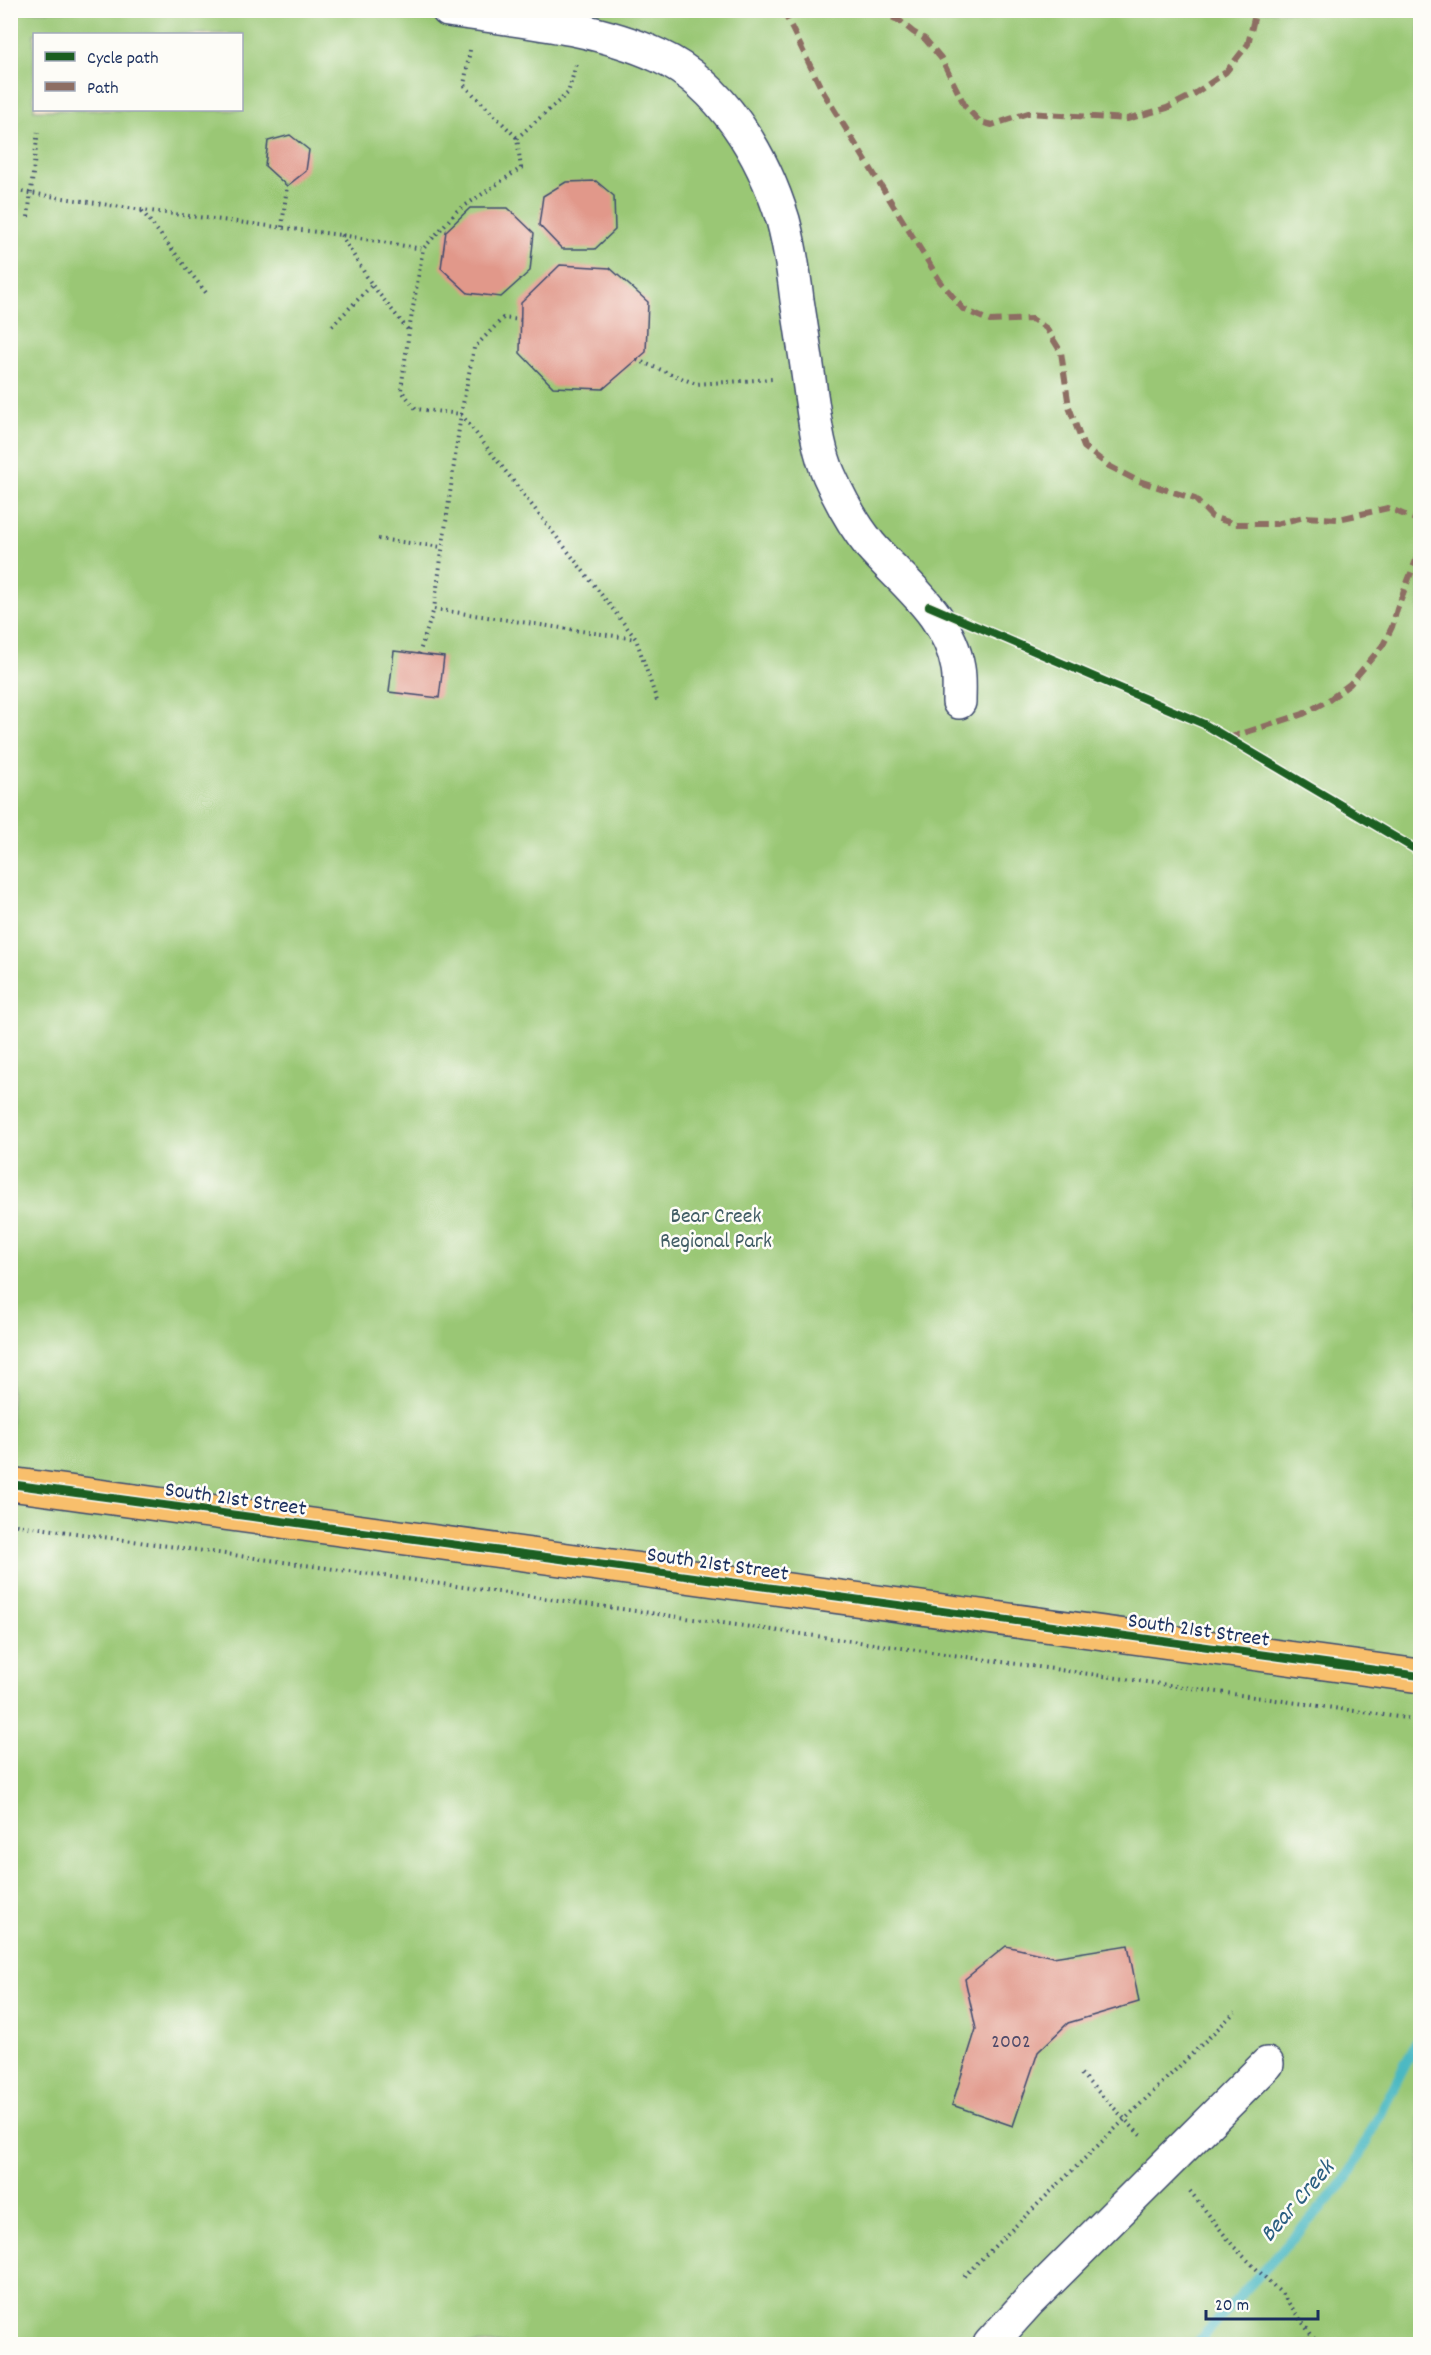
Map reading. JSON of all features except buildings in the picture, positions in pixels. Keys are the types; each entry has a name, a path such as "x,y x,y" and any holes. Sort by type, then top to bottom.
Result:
{"main road":[{"name":"South 21st Street","path":"10,1484 1420,1676"}],"lane":[{"path":"462,13 585,32 623,42 659,56 689,73 720,103 743,132 765,173 783,220 816,428 827,471 846,512 870,544 929,606 950,642 958,669 959,702"},
{"path":"990,2344 1038,2292 1267,2064"}],"path":[{"path":"462,13 464,85 517,138 521,168 457,211 423,249 408,332 401,390 416,409 461,414 636,639 657,700"},
{"path":"517,138 568,93 585,32"},
{"path":"27,217 38,130"},
{"path":"282,227 287,186"},
{"path":"10,190 142,210 340,235 423,249"},
{"path":"142,210 207,294"},
{"path":"340,235 372,285 408,332"},
{"path":"333,326 372,285"},
{"path":"419,654 434,609 461,414 474,348 503,318 521,320"},
{"path":"637,360 696,384 809,377"},
{"path":"378,539 442,547"},
{"path":"434,609 636,639"},
{"path":"10,1524 1420,1720"},
{"path":"964,2276 1235,2012"},
{"path":"1234,2247 1282,2294 1318,2344"},
{"path":"1408,2344 1420,2340 1420,2343"}],"green space":[{"name":"Bear Creek Regional Park","path":"11,11 1420,11 1420,2344 11,2344"}],"waterway":[{"name":"Bear Creek","path":"1196,2344 1347,2179 1420,2035"}],"marked path":[{"path":"783,10 822,90 940,281 963,309 990,321 1032,319 1046,328 1061,352 1069,407 1084,447 1109,466 1136,480 1195,499 1212,517 1235,524 1276,524 1304,517 1339,519 1388,508 1420,521"},
{"path":"876,10 900,21 925,39 941,58 965,106 980,122 992,125 1028,113 1127,119 1167,108 1194,94 1226,72 1248,44 1256,10"},
{"path":"1228,738 1303,714 1329,700 1350,684 1383,645 1392,627 1420,550"}],"cycle path":[{"path":"929,606 1204,724 1420,852"},
{"path":"10,1484 1420,1676"}]}
